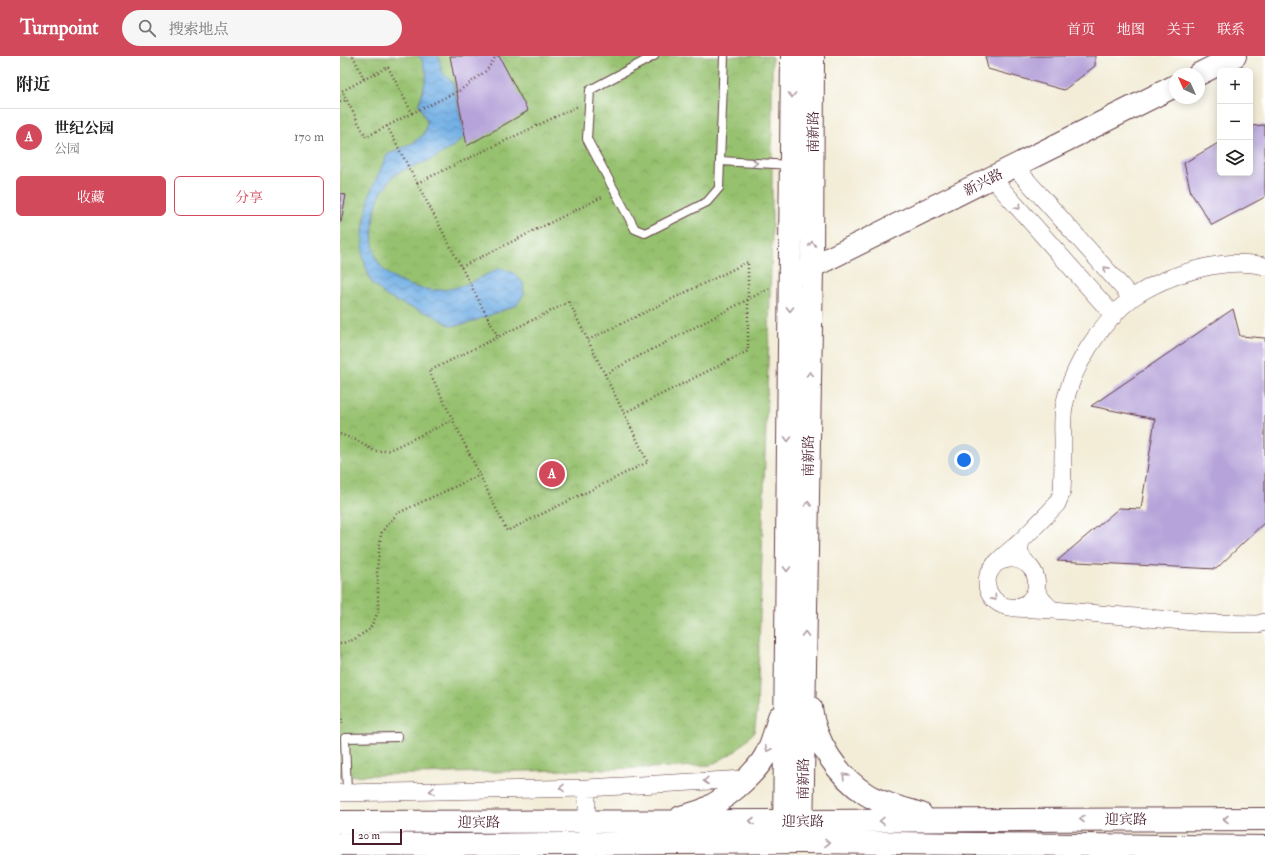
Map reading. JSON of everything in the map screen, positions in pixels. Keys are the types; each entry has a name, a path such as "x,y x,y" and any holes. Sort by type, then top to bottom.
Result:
{"street":[{"name":"南新路","path":"792,56 790,278 796,657"},
{"name":"南新路","path":"793,840 796,657 812,268 813,56"},
{"path":"1205,71 1235,56"},
{"name":"新兴路","path":"790,278 1169,89"},
{"path":"1014,166 1132,298"},
{"path":"992,178 1114,316"},
{"path":"1265,266 1254,263 1234,263 1192,271 1149,288 1132,298 1114,316 1090,345 1078,366 1064,407 1062,492 1057,504 1021,541 995,564 988,576 987,584 988,591 996,603 1010,608 1053,610 1207,623 1258,624 1265,622"},
{"path":"1021,541 1019,552 1021,557 1035,574 1038,594 1046,605 1053,610"},
{"path":"995,564 1010,558 1026,562"},
{"path":"1010,608 1024,604 1030,600 1036,588"},
{"path":"665,821 702,810 728,794 745,779 764,758 774,738 796,657"},
{"path":"796,657 820,741 830,758 848,779 866,794 887,804 943,820"},
{"path":"344,792 587,788 745,779"},
{"path":"587,788 587,850"},
{"name":"迎宾路","path":"340,822 665,821 793,840 943,820 1265,819"},
{"name":"迎宾路","path":"340,844 587,850 645,844 793,840 938,844 1265,847"},
{"path":"645,844 697,855"},
{"path":"899,855 938,844"}],"lane":[{"path":"654,56 590,90 587,139 635,229 645,233 707,202 719,188 724,56"},
{"path":"720,161 791,165"},
{"path":"344,792 345,738 398,737"}],"path":[{"path":"353,56 364,79"},
{"path":"412,113 388,67 342,91 366,137 459,91 487,70 496,56"},
{"path":"340,102 347,100"},
{"path":"417,183 589,100"},
{"path":"387,126 498,337"},
{"path":"461,267 614,190"},
{"path":"588,340 748,262 748,351 624,413"},
{"path":"605,374 790,278"},
{"path":"569,302 648,462 507,531 429,371 498,337 569,302"},
{"path":"340,434 356,440 374,451 387,451 453,420"},
{"path":"340,644 353,640 370,629 378,612 377,570 381,533 387,525 398,513 480,475"}],"green space":[{"path":"340,56 772,56 772,236 757,712 754,732 736,751 711,765 340,776"}],"water":[{"path":"418,56 439,56 442,72 453,83 465,136 444,152 430,160 393,176 380,195 376,209 373,225 373,248 379,264 385,271 392,277 410,286 429,290 454,288 500,268 514,273 523,283 524,294 517,305 466,324 451,326 433,315 407,306 386,296 371,282 363,258 363,231 370,193 387,155 413,143 424,134 427,122 419,104 427,75 422,60"}],"building":[{"path":"450,56 499,56 528,111 467,146"},
{"path":"985,56 1095,56 1095,66 1064,90 988,69"},
{"path":"1265,125 1265,197 1212,225 1191,193 1184,163 1217,144 1217,176 1253,176 1253,126"},
{"path":"340,193 346,195 341,222 340,222"},
{"path":"1233,309 1240,336 1265,338 1265,522 1216,569 1057,561 1119,508 1141,509 1155,419 1091,406"}],"place":[{"name":"世纪公园","path":"552,474"}]}
